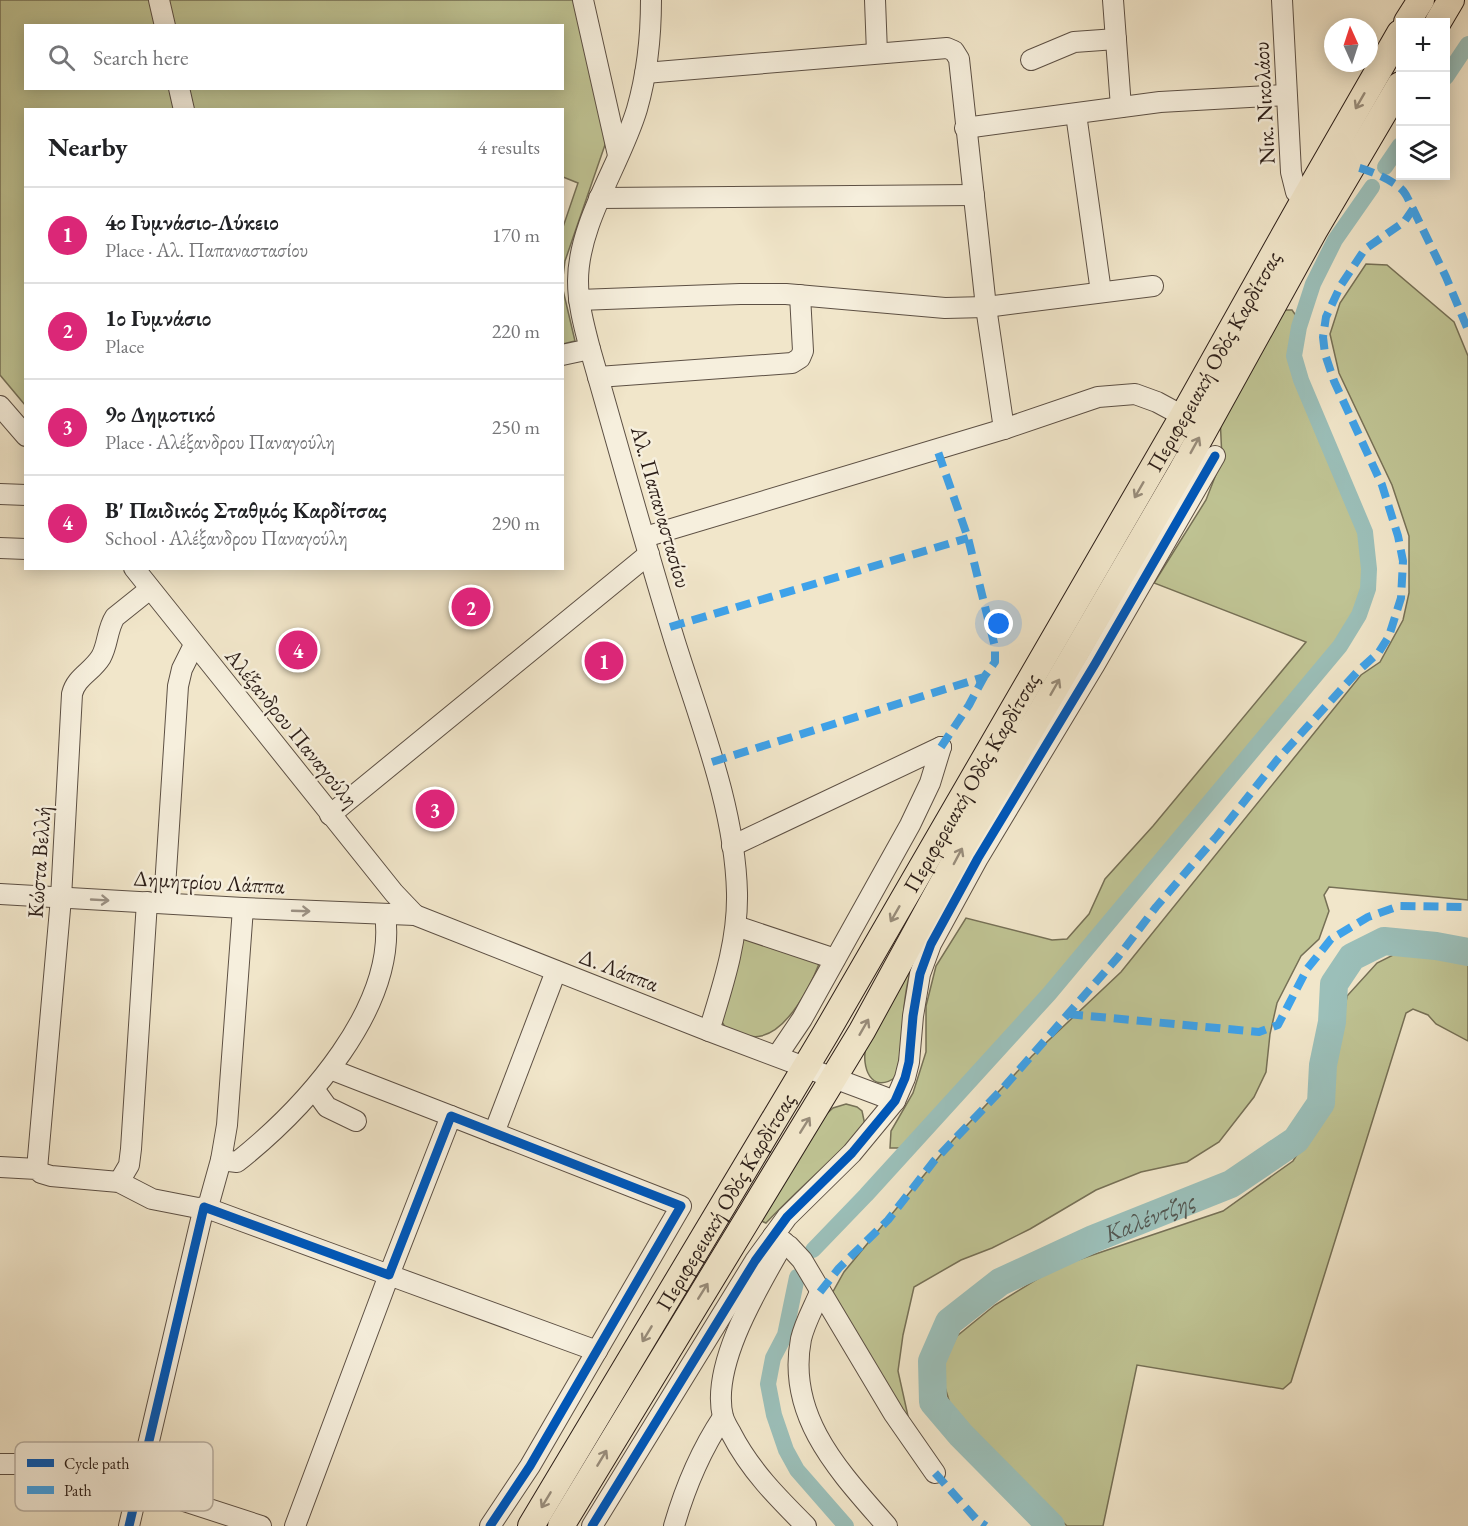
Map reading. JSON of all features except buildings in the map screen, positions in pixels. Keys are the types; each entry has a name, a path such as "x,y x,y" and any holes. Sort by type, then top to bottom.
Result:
{"main road":[{"path":"1410,18 1421,0"},
{"path":"1440,18 1451,0"},
{"name":"Περιφερειακή Οδός Καρδίτσας","path":"531,1526 806,1067 1183,416 1396,42"},
{"name":"Περιφερειακή Οδός Καρδίτσας","path":"561,1526 835,1077 967,839 1181,472 1314,231 1396,93"}],"street":[{"path":"159,0 165,24"},
{"path":"583,0 618,155"},
{"name":"Αλ. Παπαναστασίου","path":"651,0 645,73 637,110 599,198 580,261 579,300 590,349 647,546 720,786 732,846 737,893 736,926 731,957 709,1031"},
{"path":"875,0 876,53"},
{"path":"1113,0 1121,107"},
{"name":"Νικ. Νικολάου","path":"1282,0 1291,172 1296,192 1304,200"},
{"path":"1030,60 1074,42 1116,39"},
{"path":"645,73 876,53 947,48 954,51 959,59 986,307 1004,429"},
{"path":"179,90 184,108"},
{"path":"965,128 1192,99 1286,95"},
{"path":"1076,114 1101,292"},
{"path":"599,198 974,195"},
{"path":"579,300 740,294 800,295 945,308 986,307 1153,286"},
{"path":"598,377 792,363 800,358 803,351 800,295"},
{"path":"564,356 590,349"},
{"path":"330,815 647,546 1098,397 1124,394 1145,397 1183,416"},
{"path":"0,406 24,434"},
{"path":"806,1526 772,1493 753,1469 737,1446 723,1417 721,1386 727,1358 787,1217 852,1153 895,1101 909,1062 920,974 936,934 978,858 1095,664 1215,456"},
{"path":"0,494 24,495"},
{"path":"0,548 24,549"},
{"name":"Αλέξανδρου Παναγούλη","path":"136,570 330,815 415,915"},
{"name":"Κώστα Βελλή","path":"37,1169 61,898 74,687 101,657 111,622 150,589"},
{"path":"119,1182 129,1165 132,1149 142,1005 178,686 182,669 194,645"},
{"path":"732,846 941,747 930,783 915,814 802,1018 777,1056"},
{"name":"Δημητρίου Λάππα","path":"0,894 415,915"},
{"path":"148,1442 204,1208 209,1203 220,1160 229,1104 243,908"},
{"path":"220,1160 237,1161 283,1122 330,1069 359,1022 376,985 386,949 388,933 385,914"},
{"name":"Δ. Λάππα","path":"415,915 709,1031 895,1101"},
{"path":"736,926 835,959"},
{"path":"494,1133 556,971"},
{"path":"330,1069 681,1206 530,1466 490,1526"},
{"path":"314,1089 327,1107 356,1121"},
{"path":"295,1526 451,1116"},
{"path":"0,1167 37,1169 51,1176 119,1182 152,1199 204,1208 597,1351"},
{"path":"778,1239 802,1260 894,1414 935,1473"},
{"path":"592,1526 728,1302 778,1239"},
{"path":"820,1292 806,1324 799,1354 803,1398 812,1425 825,1450 844,1478 888,1526"},
{"path":"674,1526 679,1506 706,1445 723,1417"},
{"path":"213,1510 261,1526"},
{"path":"129,1526 132,1511"}],"green space":[{"path":"0,0 577,0 607,139 564,269 564,224 578,183 564,177 564,108 24,108 24,404 0,375"},
{"path":"1366,264 1387,265 1454,322 1468,356 1468,900 1329,887 1324,895 1329,911 1319,939 1301,956 1277,1003 1270,1034 1266,1072 1254,1097 1219,1142 1187,1162 1141,1172 1096,1190 1030,1229 961,1260 914,1287 903,1335 898,1371 908,1416 900,1417 830,1297 844,1272 953,1140 1032,1056 1121,972 1361,675 1380,662 1403,620 1409,593 1409,536 1392,485 1339,373 1330,334 1340,303"},
{"path":"564,294 575,341 564,344"},
{"path":"1283,310 1292,310 1297,317 1290,359 1362,533 1363,587 1352,619 1327,656 1042,993 901,1148 890,1148 891,1131 913,1093 926,1052 926,1006 936,966 966,918 1052,940 1067,939 1089,914 1105,879 1153,826 1306,642 1154,583 1206,500 1222,459 1220,416"},
{"path":"745,932 819,964 804,995 789,1017 771,1032 756,1037 725,1027 722,1022"},
{"path":"1399,952 1468,963 1468,1041 1436,1024 1428,1015 1413,1009 1406,1013 1291,1382 1283,1389 1137,1365 1103,1526 1067,1526 969,1431 951,1407 944,1384 944,1362 957,1336 995,1305 1057,1267 1223,1211 1293,1161 1328,1106 1347,996 1377,963"},
{"path":"908,968 911,970 905,997 901,1050 896,1077 880,1083 874,1081 867,1070 866,1046"},
{"path":"846,1104 862,1111 865,1125 863,1129 766,1223 761,1221 823,1117 833,1108"}],"waterway":[{"path":"1449,72 1468,44"},
{"path":"1385,167 1396,151"},
{"path":"813,1250 1049,994 1340,646 1359,615 1368,589 1369,569 1365,532 1301,380 1294,356 1299,327 1313,284 1335,240 1372,187"},
{"name":"Καλέντζης","path":"1051,1526 961,1435 933,1402 932,1361 949,1322 1000,1282 1093,1239 1231,1184 1296,1140 1321,1103 1323,1065 1332,1022 1334,984 1352,957 1384,941 1468,952"},
{"path":"797,1277 785,1335 773,1358 768,1384 774,1415 786,1450 797,1470 846,1526"}],"marked path":[{"path":"820,1292 839,1268 888,1220 934,1161 1004,1087 1118,957 1156,907 1217,836 1277,760 1357,672 1379,652 1389,636 1401,598 1403,561 1398,536 1382,485 1334,381 1325,354 1323,337 1326,317 1341,285 1365,249 1404,222 1413,209 1407,196 1394,183 1372,172 1352,166"},
{"path":"1413,209 1446,277 1468,330"},
{"path":"712,762 984,677 995,662 995,647 968,538 937,449"},
{"path":"670,627 968,538"},
{"path":"941,747 969,705 984,677"},
{"path":"1068,1014 1259,1032 1278,1025 1307,969 1331,939 1368,917 1399,906 1468,907"},
{"path":"935,1473 977,1520 986,1526"}],"cycle path":[{"path":"592,1526 755,1261 787,1217 852,1153 895,1101 909,1062 920,974 931,944 978,858 1095,664 1215,456"},
{"path":"149,1442 204,1207 389,1275 451,1116 681,1206 530,1466 490,1526"},
{"path":"129,1526 133,1511"}],"place":[{"name":"1ο Γυμνάσιο","path":"471,607"},
{"name":"Β' Παιδικός Σταθμός Καρδίτσας","path":"298,650"},
{"name":"4ο Γυμνάσιο-Λύκειο","path":"604,661"},
{"name":"9ο Δημοτικό","path":"435,809"}]}
